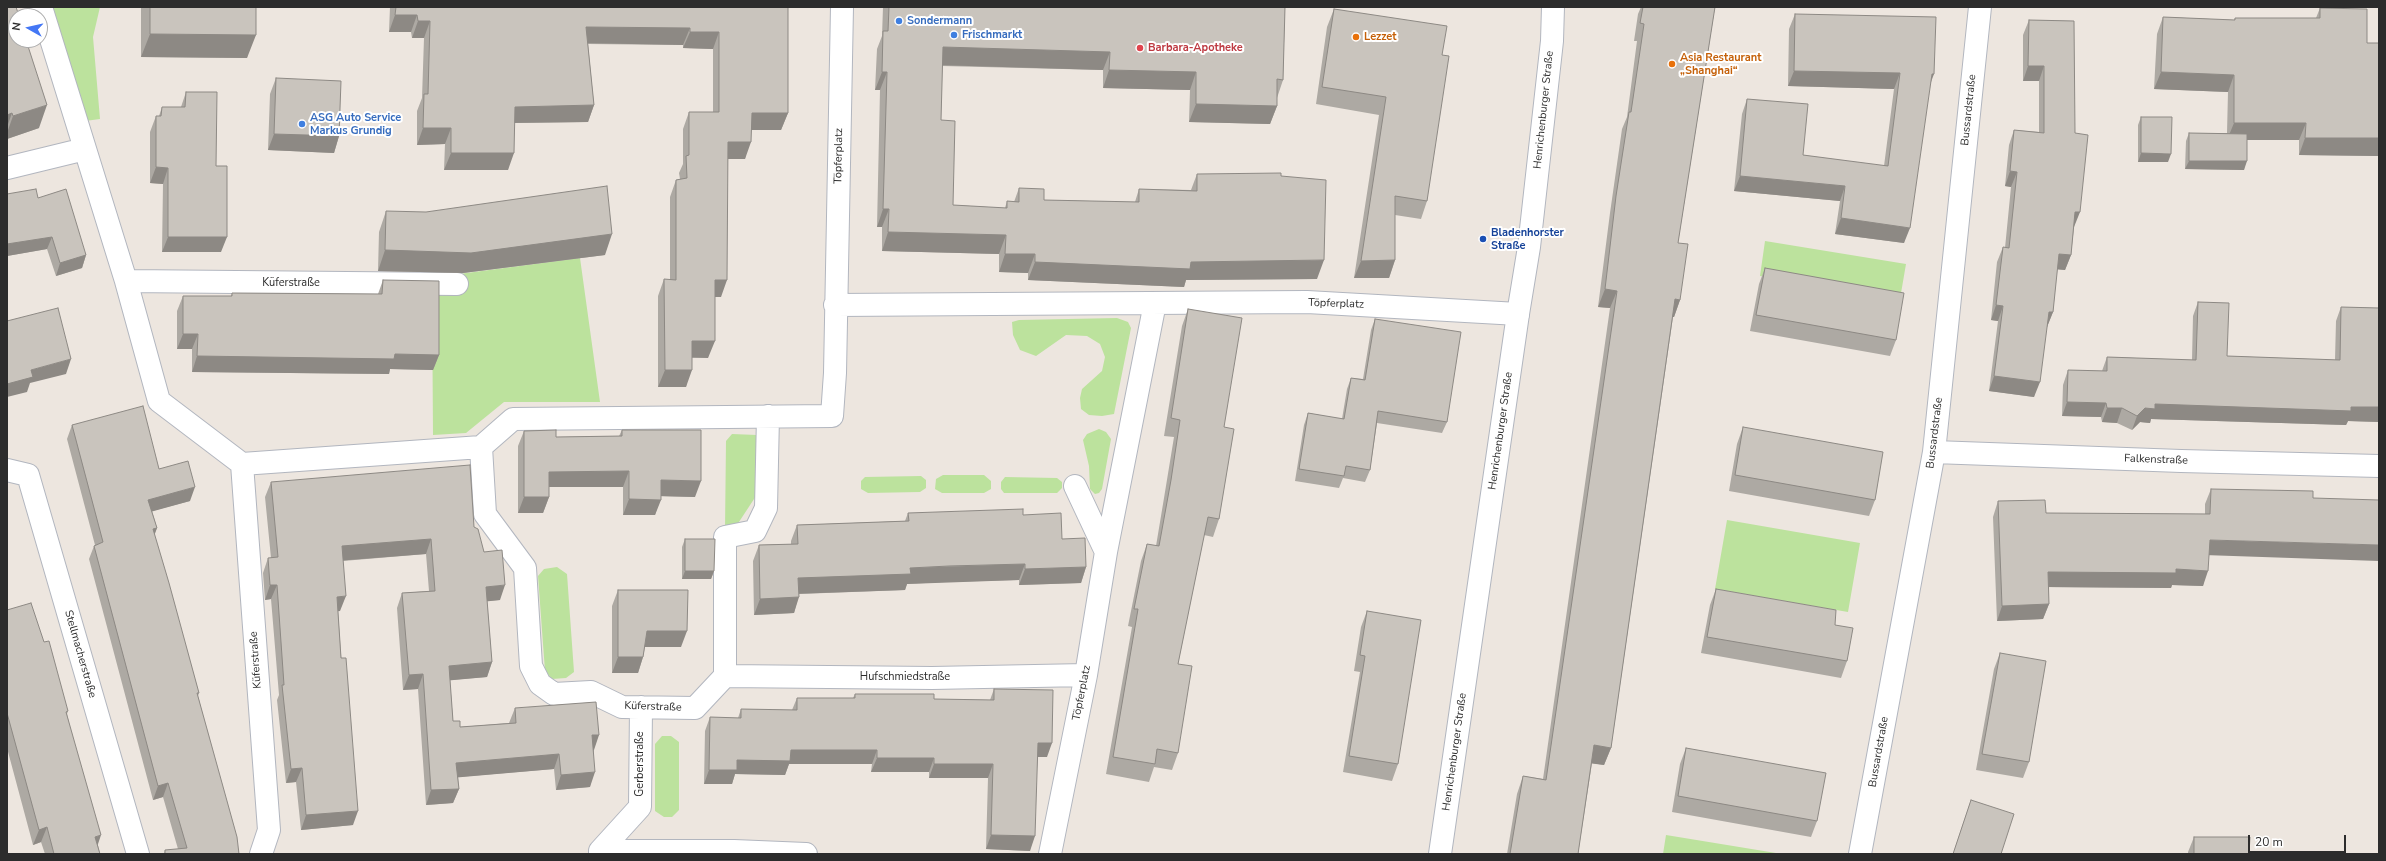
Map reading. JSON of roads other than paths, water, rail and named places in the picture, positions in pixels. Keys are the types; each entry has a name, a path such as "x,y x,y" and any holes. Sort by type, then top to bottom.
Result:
{"street":[{"path":"41,7 126,282 159,401 242,464 481,447 513,419 768,416 766,508 755,531 725,537 725,676"},
{"name":"Töpferplatz","path":"768,416 832,416 843,372 835,305 842,7"},
{"name":"Henrichenburger Straße","path":"1440,854 1529,247 1552,41 1553,7"},
{"name":"Bussardstraße","path":"1860,854 1934,452 1980,7"},
{"path":"7,168 85,149"},
{"name":"Küferstraße","path":"126,282 457,284"},
{"name":"Töpferplatz","path":"835,305 907,311 1155,303 1350,304 1518,314"},
{"name":"Töpferplatz","path":"1050,854 1086,675 1106,552 1155,303"},
{"name":"Küferstraße","path":"481,447 485,514 525,568 531,666 540,684 554,694 591,692 622,707 695,708 725,676"},
{"name":"Falkenstraße","path":"1934,452 2181,461 2379,466"},
{"name":"Küferstraße","path":"242,464 269,830 261,854"},
{"name":"Stellmacherstraße","path":"7,470 28,475 138,854"},
{"path":"1075,486 1106,552"},
{"name":"Hufschmiedstraße","path":"725,676 932,678 1086,675"},
{"name":"Gerberstraße","path":"600,853 640,807 640,707"},
{"path":"600,853 806,854"}],"place":[{"name":"Sondermann","path":"899,21"},
{"name":"Frischmarkt","path":"954,35"},
{"name":"Lezzet","path":"1356,37"},
{"name":"Barbara-Apotheke","path":"1140,48"},
{"name":"Asia Restaurant „Shanghai“","path":"1672,64"},
{"name":"ASG Auto Service Markus Grundig","path":"302,124"},
{"name":"Bladenhorster Straße","path":"1483,239"}]}
